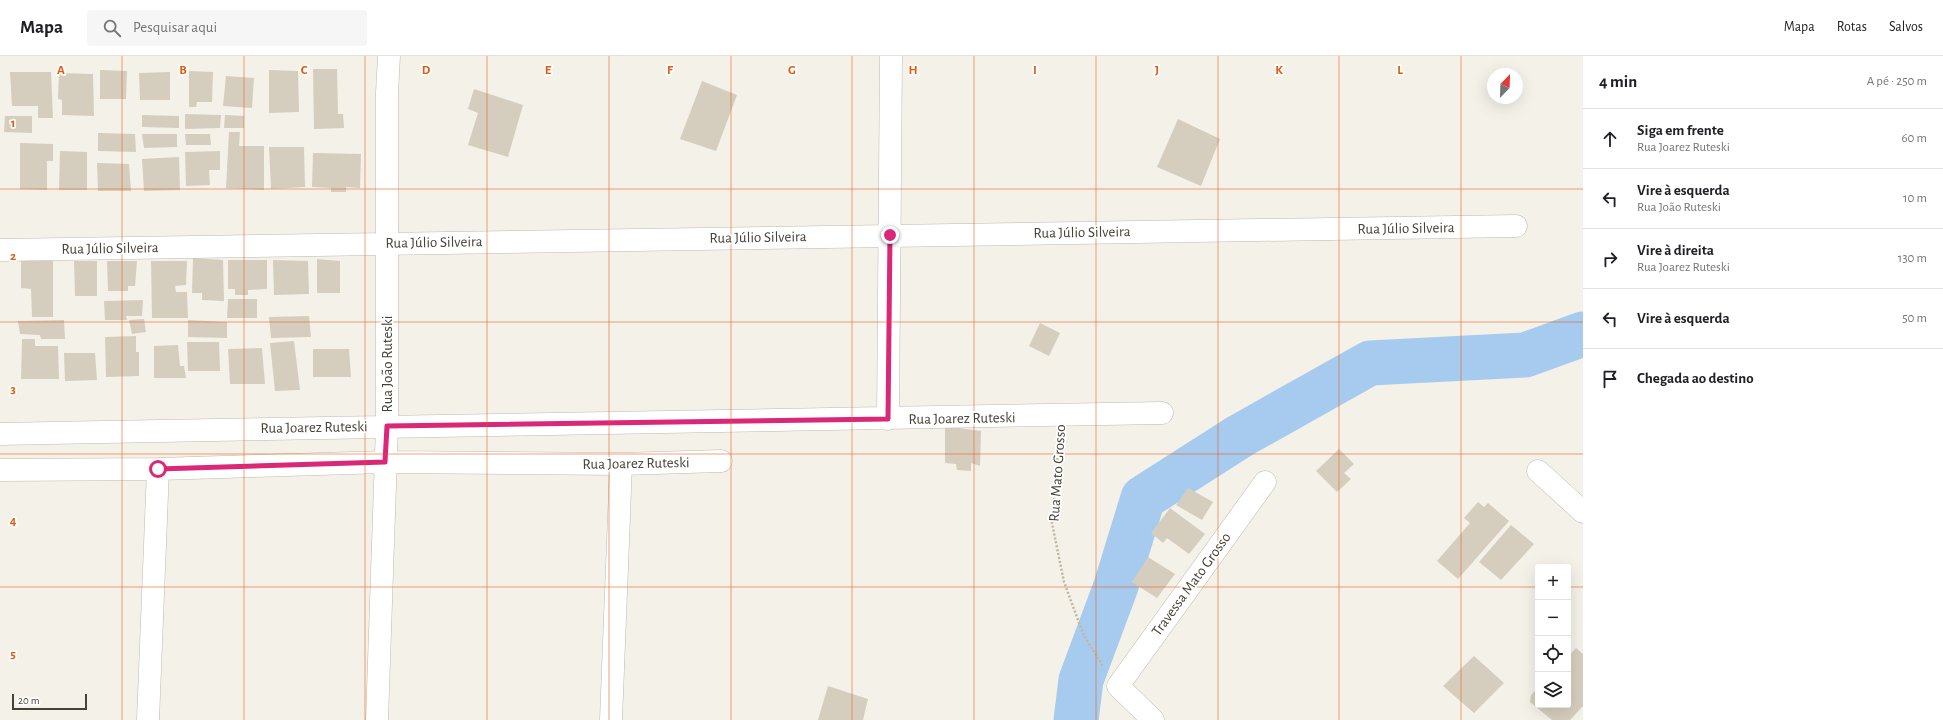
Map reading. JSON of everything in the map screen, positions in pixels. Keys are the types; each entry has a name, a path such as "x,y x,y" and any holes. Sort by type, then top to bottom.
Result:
{"street":[{"name":"Rua João Ruteski","path":"377,720 387,426 386,93 389,56"},
{"path":"888,419 891,56"},
{"name":"Rua Júlio Silveira","path":"0,250 1516,226"},
{"name":"Rua Joarez Ruteski","path":"0,434 1162,413"},
{"name":"Rua Joarez Ruteski","path":"0,470 158,469 385,462 621,464 721,461"},
{"path":"611,720 621,464"},
{"path":"148,720 158,469"},
{"path":"1538,471 1583,512"},
{"name":"Travessa Mato Grosso","path":"1153,720 1118,686 1265,482"}],"path":[{"name":"Rua Mato Grosso","path":"1061,416 1052,523 1064,582 1084,636 1102,665"}],"building":[{"path":"313,69 337,69 338,114 343,114 344,128 314,129"},
{"path":"100,70 127,71 126,99 100,99"},
{"path":"269,70 298,71 299,112 269,113"},
{"path":"189,71 213,72 212,102 197,102 196,107 189,107"},
{"path":"10,72 51,72 53,118 38,118 38,106 12,106"},
{"path":"170,72 170,100 140,100 139,73"},
{"path":"59,73 93,74 94,116 62,115 62,100 58,99"},
{"path":"226,76 254,78 252,108 223,106"},
{"path":"702,81 737,95 716,151 680,139"},
{"path":"474,89 523,105 508,157 468,145 478,113 468,109"},
{"path":"185,114 221,115 220,128 185,129"},
{"path":"142,115 179,116 179,128 142,127"},
{"path":"225,115 244,116 244,128 224,128"},
{"path":"5,116 32,116 32,133 4,132"},
{"path":"1178,119 1220,139 1201,186 1157,167"},
{"path":"229,132 240,132 239,146 264,146 264,190 226,188"},
{"path":"98,133 135,134 136,152 98,151"},
{"path":"142,134 177,134 177,147 144,148"},
{"path":"185,134 210,134 211,145 186,145"},
{"path":"20,143 53,144 53,161 47,161 47,190 20,189"},
{"path":"269,147 304,147 305,187 271,189"},
{"path":"60,151 87,152 87,190 59,190"},
{"path":"220,151 220,170 209,170 210,185 186,186 185,152"},
{"path":"313,153 361,154 360,188 346,187 346,192 331,192 331,188 312,187"},
{"path":"179,157 180,190 144,191 142,159"},
{"path":"97,163 129,164 131,191 98,191"},
{"path":"193,258 223,260 224,301 202,300 202,293 192,293"},
{"path":"317,259 340,261 340,293 317,293"},
{"path":"21,260 53,261 53,317 32,317 31,289 21,288"},
{"path":"228,260 267,260 267,289 248,290 248,295 235,295 235,289 228,289"},
{"path":"273,260 308,261 309,294 274,295"},
{"path":"74,261 97,261 97,296 75,296"},
{"path":"107,261 137,261 135,286 128,286 128,291 108,291"},
{"path":"151,261 187,261 186,285 175,286 176,292 187,292 188,318 152,318"},
{"path":"228,299 257,299 257,318 227,318"},
{"path":"143,300 142,316 126,316 127,320 105,320 104,301"},
{"path":"309,316 311,337 271,338 269,317"},
{"path":"144,319 146,332 132,334 129,320"},
{"path":"64,320 65,339 41,339 40,335 20,334 18,321"},
{"path":"188,320 227,322 227,338 188,337"},
{"path":"1040,323 1060,333 1049,356 1029,346"},
{"path":"136,336 136,352 139,352 139,376 106,377 105,337"},
{"path":"22,339 35,339 35,346 58,346 59,379 21,379"},
{"path":"294,341 300,390 275,391 270,343"},
{"path":"187,342 219,342 220,371 188,371"},
{"path":"178,345 180,366 184,366 186,378 154,378 154,346"},
{"path":"262,348 265,384 230,384 228,349"},
{"path":"313,349 349,349 351,377 313,377"},
{"path":"64,353 95,353 97,380 65,381"},
{"path":"945,426 981,431 980,466 971,463 971,471 957,470 956,464 945,463"},
{"path":"1339,449 1354,464 1344,473 1351,479 1337,492 1316,471"},
{"path":"1188,488 1213,502 1202,520 1176,505"},
{"path":"1478,502 1484,507 1488,503 1509,521 1458,579 1437,561 1470,523 1464,518"},
{"path":"1170,508 1205,534 1189,554 1167,538 1163,543 1151,533"},
{"path":"1511,525 1534,544 1501,580 1479,562"},
{"path":"1148,557 1175,574 1157,598 1132,582"},
{"path":"1576,648 1583,654 1583,706 1570,720 1552,720 1537,708 1571,708 1571,654"},
{"path":"1474,656 1504,683 1474,713 1443,686"},
{"path":"828,686 868,699 863,720 818,720"},
{"path":"1535,690 1535,706 1530,702 1531,695"}],"waterway":[{"path":"1076,720 1081,680 1116,586 1143,498 1240,436 1370,363 1525,355 1583,334"}],"route":[{"path":"158,469 385,462 387,426 762,422 888,419 890,235"}]}
